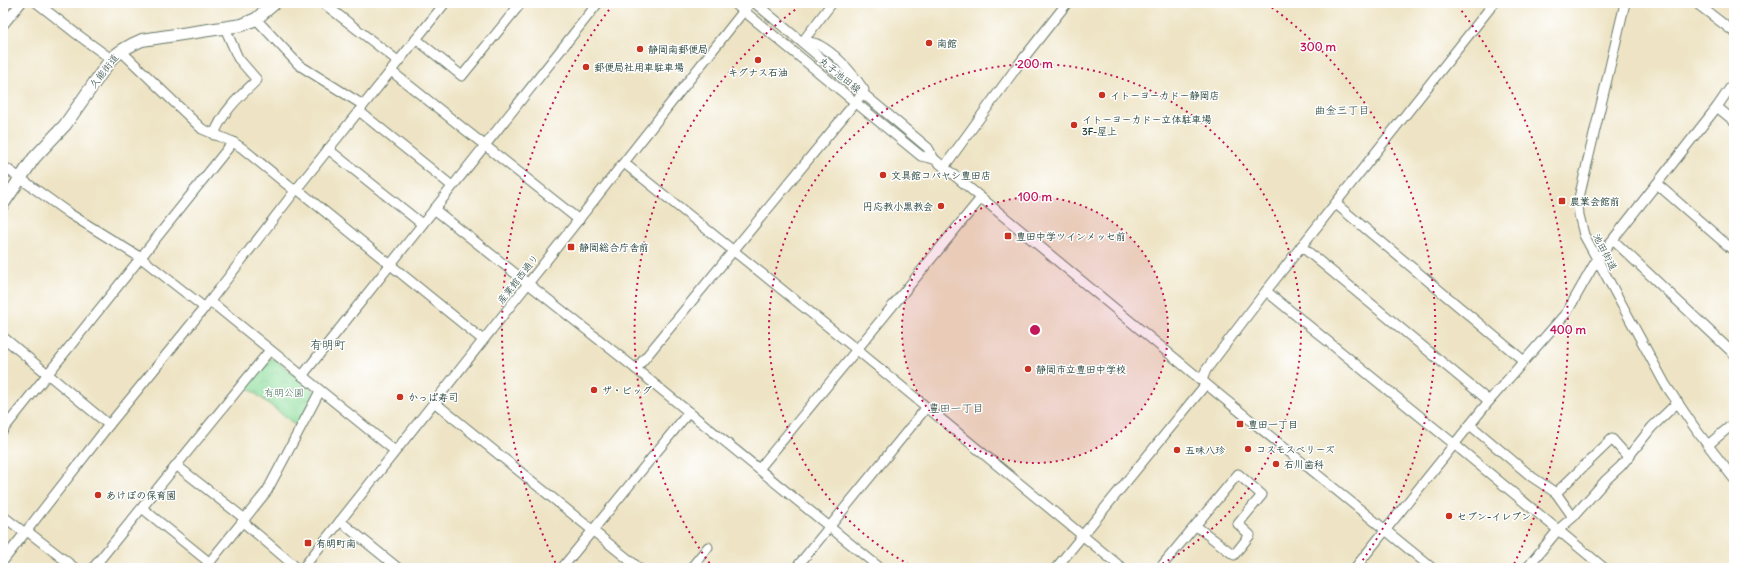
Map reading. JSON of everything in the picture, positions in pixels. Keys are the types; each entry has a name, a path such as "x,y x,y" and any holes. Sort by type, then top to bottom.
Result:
{"main road":[{"name":"久能街道","path":"3,204 34,158 65,125 116,54 129,45 142,40 242,25 256,19 275,3"}],"street":[{"path":"3,25 20,3"},
{"path":"37,3 74,32 116,54 202,129 233,142 296,190 483,340"},
{"path":"323,3 398,61"},
{"path":"3,561 109,425 208,305 328,149 445,3"},
{"path":"416,39 462,76 521,3"},
{"path":"302,376 598,3"},
{"name":"丸子池田線","path":"734,3 747,7 921,156 934,159"},
{"name":"丸子池田線","path":"755,3 803,41 928,148 934,159 1432,568"},
{"path":"832,3 803,41 818,44 840,61 855,76 873,102"},
{"path":"944,167 1019,64 1066,3"},
{"path":"1056,568 1204,382 1206,370 1266,291 1494,3"},
{"name":"池田街道","path":"1625,3 1578,202 1581,227 1596,261 1665,384 1734,479"},
{"path":"1696,3 1734,32"},
{"name":"産業館西通り","path":"303,568 747,7"},
{"path":"256,19 299,65 361,108 452,186"},
{"path":"214,135 218,125 235,102 257,80 238,58 225,28"},
{"path":"391,71 579,220"},
{"path":"1355,568 1489,401 1567,312 1596,261 1717,107 1734,82"},
{"path":"636,369 862,93"},
{"path":"1717,107 1734,121"},
{"path":"3,430 233,142"},
{"path":"328,149 422,224"},
{"path":"624,163 856,349 1122,568"},
{"path":"3,166 70,214 141,258 270,350 395,451"},
{"path":"1657,184 1734,251"},
{"path":"759,469 981,198"},
{"path":"1336,204 1524,361"},
{"path":"434,209 636,369 880,568"},
{"path":"1613,240 1734,354"},
{"path":"1302,246 1489,401"},
{"path":"1266,291 1604,568"},
{"path":"3,337 109,425"},
{"path":"93,568 270,350"},
{"path":"142,508 207,565 267,491 320,391"},
{"path":"434,402 639,568"},
{"path":"1527,568 1558,530 1573,517 1629,458 1635,446 1678,402"},
{"path":"796,568 926,408"},
{"path":"562,568 689,412"},
{"path":"1708,445 1734,423"},
{"path":"1470,425 1532,477 1556,493 1573,517"},
{"path":"1556,493 1612,439 1629,458"},
{"path":"176,465 244,521 297,568"},
{"path":"1160,568 1238,474 1262,495 1238,524 1250,535 1234,555 1196,526"},
{"path":"3,516 75,568"},
{"path":"340,521 398,568"},
{"path":"691,568 708,547"}],"green space":[{"name":"有明公園","path":"272,357 316,393 297,426 247,387"}],"place":[{"name":"南館","path":"929,43"},
{"name":"静岡南郵便局","path":"640,49"},
{"name":"キグナス石油","path":"758,60"},
{"name":"郵便局社用車駐車場","path":"586,67"},
{"name":"イトーヨーカドー静岡店","path":"1102,95"},
{"name":"イトーヨーカドー立体駐車場 3F-屋上","path":"1074,125"},
{"name":"文具館コバヤシ豊田店","path":"883,175"},
{"name":"農業会館前","path":"1562,201"},
{"name":"円応教小黒教会","path":"941,206"},
{"name":"豊田中学ツインメッセ前","path":"1008,236"},
{"name":"静岡総合庁舎前","path":"571,247"},
{"name":"静岡市立豊田中学校","path":"1028,369"},
{"name":"ザ・ビッグ","path":"594,390"},
{"name":"かっぱ寿司","path":"400,397"},
{"name":"豊田一丁目","path":"1240,424"},
{"name":"コスモスベリーズ","path":"1248,449"},
{"name":"五味八珍","path":"1177,450"},
{"name":"石川歯科","path":"1276,464"},
{"name":"あけぼの保育園","path":"98,495"},
{"name":"セブン-イレブン","path":"1449,516"},
{"name":"有明町南","path":"308,543"}],"district":[{"name":"曲金三丁目","path":"1342,110"},
{"name":"有明町","path":"328,344"},
{"name":"豊田一丁目","path":"956,408"}]}
